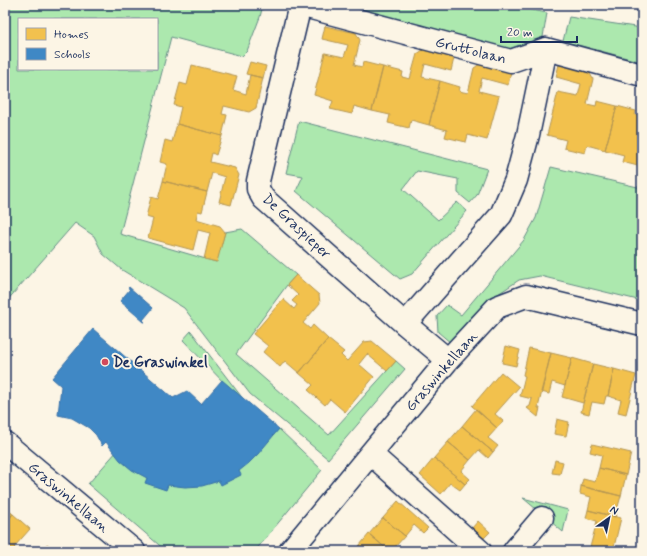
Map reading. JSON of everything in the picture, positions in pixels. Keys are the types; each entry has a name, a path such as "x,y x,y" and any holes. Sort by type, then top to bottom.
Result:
{"street":[{"name":"Gruttolaan","path":"300,5 511,61 546,50"},
{"name":"De Graspieper","path":"300,5 258,181 258,189 263,198 405,324 448,360"},
{"path":"405,324 501,215 516,180 528,135 546,50 642,75"},
{"name":"Graswinkellaan","path":"290,551 448,360 497,308 526,296 642,324"},
{"name":"Graswinkellaan","path":"5,443 134,551"},
{"path":"370,454 480,551"},
{"path":"514,551 542,518"}],"green space":[{"path":"5,5 263,5 247,51 242,56 171,37 120,234 216,262 225,232 242,229 296,275 236,354 329,435 396,361 405,369 328,459 250,394 184,308 122,270 103,254 94,236 75,223 5,303"},
{"path":"345,5 507,5 547,13 543,37 508,49"},
{"path":"569,17 642,28 642,62 563,41"},
{"path":"299,121 487,169 477,195 470,203 458,193 458,179 417,171 403,189 438,220 457,202 467,211 412,274 400,279 296,191 303,176 286,173"},
{"path":"551,167 642,188 642,301 540,276 519,280 492,298 451,343 438,332 437,316 447,305 461,315 524,240 536,218"},
{"path":"191,331 244,400 226,385 183,340"},
{"path":"279,429 322,470 255,551 166,551 88,484 117,451 238,469"},
{"path":"523,498 568,510 563,532"}],"building: Homes":[{"path":"325,26 356,33 360,40 354,65 362,67 363,62 383,67 372,111 354,106 352,114 330,109 333,101 314,95 325,53 344,57 348,45 322,39"},
{"path":"423,50 454,58 451,71 425,64 422,77 440,81 429,125 411,120 409,128 388,123 390,115 372,111 383,67 403,72 402,77 410,79 417,54"},
{"path":"250,62 266,66 263,78 246,74"},
{"path":"480,64 511,72 508,85 482,78 479,91 499,96 487,140 468,135 466,142 445,137 447,130 429,125 440,81 460,87 459,91 468,93 474,68"},
{"path":"559,64 589,72 593,79 587,104 596,106 597,101 617,106 605,150 587,145 585,153 564,148 566,140 547,135 558,92 578,96 581,84 556,77"},
{"path":"192,65 237,76 233,90 246,94 250,75 263,78 256,108 249,112 224,106 222,114 227,115 222,136 177,124 181,107 174,105 180,83 187,85"},
{"path":"617,106 636,111 635,115 642,117 642,167 622,162 624,155 605,150"},
{"path":"177,124 222,136 216,155 212,153 210,162 235,168 239,175 231,205 219,202 225,177 212,173 207,192 163,181 167,164 160,162 165,140 172,142"},
{"path":"163,181 207,192 202,212 198,211 196,219 220,226 225,232 217,262 204,259 210,233 198,230 193,250 148,238 153,219 146,217 151,197 158,199"},
{"path":"296,275 319,295 320,303 303,323 310,329 313,325 328,339 299,373 285,361 280,367 263,352 268,346 253,334 283,299 294,309 297,305 292,301 298,295 287,285"},
{"path":"328,339 344,352 341,355 347,361 364,342 372,341 396,361 387,371 367,354 359,364 374,377 345,412 330,399 325,405 308,390 313,385 299,373"},
{"path":"506,346 520,350 516,366 502,363"},
{"path":"529,348 551,353 538,408 540,408 538,417 527,408 530,406 532,399 520,396 525,376 523,375"},
{"path":"551,353 572,358 565,386 552,382 549,394 541,392"},
{"path":"572,358 593,364 583,403 562,397"},
{"path":"593,364 614,369 608,396 606,396 604,404 592,402 589,414 581,412"},
{"path":"614,369 636,375 626,414 618,412 621,400 608,396"},
{"path":"501,372 519,387 495,414 503,421 497,428 472,406"},
{"path":"476,409 497,428 488,438 498,446 493,452 462,426"},
{"path":"557,419 569,422 566,436 554,434"},
{"path":"462,426 493,452 488,458 479,450 470,460 448,442"},
{"path":"448,442 470,460 461,471 470,479 465,484 434,458"},
{"path":"592,444 631,453 626,475 599,468 602,455 590,452"},
{"path":"434,458 465,484 460,490 450,483 441,494 420,475"},
{"path":"555,460 563,462 560,474 552,473"},
{"path":"599,468 626,475 621,496 581,486 583,479 595,482"},
{"path":"581,486 621,496 615,517 588,510 591,497 580,494"},
{"path":"398,501 428,528 423,533 414,525 405,536 383,518"},
{"path":"5,508 13,514 5,523"},
{"path":"588,510 621,518 613,551 589,551 597,521 586,518"},
{"path":"13,514 30,529 14,547 18,551 5,551 5,523"},
{"path":"383,518 405,536 395,547 400,551 389,551 369,534"},
{"path":"478,521 490,532 484,538 472,528"},
{"path":"369,534 389,551 355,551"},
{"path":"47,544 56,551 41,551"}],"building: Schools":[{"path":"129,287 153,308 143,320 145,322 120,301 130,289 128,288"},
{"path":"93,329 173,398 187,391 201,404 222,380 279,429 258,454 239,471 241,475 221,485 219,481 202,486 185,487 168,485 166,490 145,483 147,478 132,470 120,460 106,442 102,446 96,435 89,428 72,418 58,415 61,386 52,378"}],"place":[{"name":"De Graswinkel","path":"105,362"}]}
